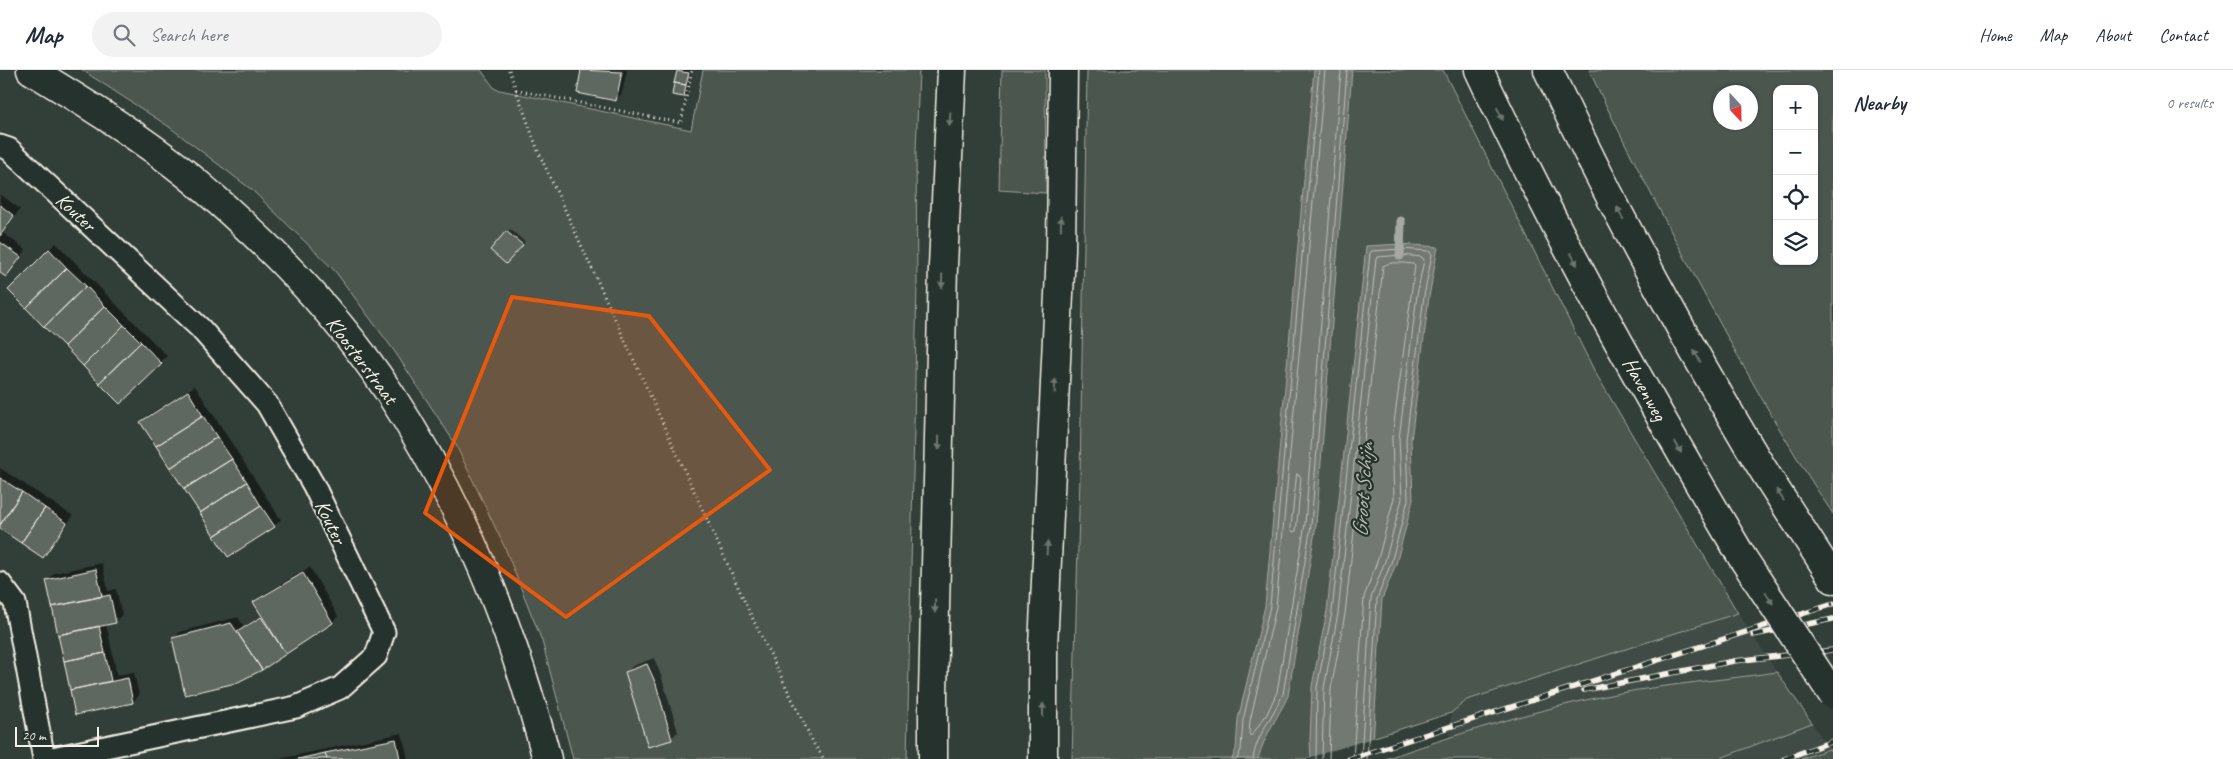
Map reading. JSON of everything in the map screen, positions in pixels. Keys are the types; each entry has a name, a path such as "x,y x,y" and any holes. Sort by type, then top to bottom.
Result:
{"main road":[{"name":"Kloosterstraat","path":"31,70 130,134 189,176 292,272 343,330 377,376 424,449 456,509 486,576 510,640 547,759"},
{"path":"933,759 943,266 952,70"},
{"path":"1043,759 1042,647 1061,250 1063,70"},
{"name":"Havenweg","path":"1480,70 1508,132 1576,264 1687,464 1742,557 1833,695"},
{"path":"1548,70 1601,176 1697,356 1751,449 1833,579"}],"street":[{"name":"Kouter","path":"3,148 200,328 267,404 314,486 384,632 376,656 340,688 296,706 48,759"},
{"path":"0,583 15,603 44,759"}],"path":[{"path":"509,70 538,151 749,612 814,744 824,759"},
{"path":"516,90 681,123 692,70"}],"highlighted area":[{"path":"512,297 649,316 770,470 566,617 425,513"}],"shaded area":[{"path":"82,70 481,70 495,89 691,130 703,70 919,70 916,152 917,284 907,759 573,759 542,641 505,548 456,445 395,352 335,271 252,190 168,126"},
{"path":"1002,70 1045,70 1046,193 999,190"},
{"path":"1087,70 1443,70 1595,372 1738,613 1467,700 1451,713 1305,759 1072,759 1080,476"},
{"path":"1589,70 1833,70 1833,514 1743,366 1627,148"},
{"path":"1738,613 1777,672 1616,694 1539,711 1449,737 1451,713 1467,700"},
{"path":"1777,672 1812,723 1718,759 1385,759 1499,722 1586,700 1655,687"},
{"path":"1812,723 1829,749 1801,759 1718,759"},
{"path":"1829,749 1833,754 1833,759 1801,759"}],"water":[{"path":"1314,70 1352,70 1316,525 1288,696 1267,734 1258,759 1232,759 1236,749 1238,719 1265,606"},
{"path":"1401,244 1438,247 1429,297 1411,440 1413,500 1396,564 1382,599 1372,759 1311,759 1312,686 1327,611 1366,246"}],"pier":[{"path":"1376,737 1375,759 1308,759 1308,758"}],"building":[{"path":"581,70 622,72 616,101 577,93"},
{"path":"677,71 689,73 686,85 674,83"},
{"path":"674,83 686,85 684,97 672,95"},
{"path":"0,205 14,216 0,236"},
{"path":"506,231 523,245 506,264 490,250"},
{"path":"0,242 21,257 6,277 0,273"},
{"path":"49,249 67,268 26,308 8,290"},
{"path":"67,268 86,286 44,327 26,308"},
{"path":"86,286 105,306 64,346 44,327"},
{"path":"105,306 124,325 83,366 64,346"},
{"path":"124,325 141,342 99,383 83,366"},
{"path":"141,342 162,364 120,404 99,383"},
{"path":"188,391 203,416 156,446 140,422"},
{"path":"203,416 217,437 170,468 156,446"},
{"path":"217,437 232,459 184,489 170,468"},
{"path":"232,459 247,482 200,513 184,489"},
{"path":"0,478 22,492 0,525"},
{"path":"247,482 261,506 214,536 200,513"},
{"path":"22,492 45,508 21,543 0,529 0,525"},
{"path":"261,506 275,527 228,557 214,536"},
{"path":"45,508 67,523 43,558 21,543"},
{"path":"96,569 102,596 52,607 46,580"},
{"path":"303,573 333,623 286,654 253,602"},
{"path":"110,595 116,623 58,635 52,607"},
{"path":"261,617 286,654 262,670 237,632"},
{"path":"231,623 262,670 236,683 185,695 172,638"},
{"path":"99,626 105,653 64,661 58,635"},
{"path":"105,653 111,681 70,690 64,661"},
{"path":"647,664 656,684 672,740 648,747 625,672"},
{"path":"128,678 133,703 75,715 70,690"},
{"path":"396,739 400,759 327,759 325,753"},
{"path":"325,753 327,759 298,759"}],"waterway":[{"name":"Groot Schijn","path":"1400,256 1401,221"}],"railway":[{"path":"1349,759 1833,604"},
{"path":"1753,635 1833,619"},
{"path":"1584,690 1734,661 1833,650"},
{"path":"1784,759 1833,741"}]}
